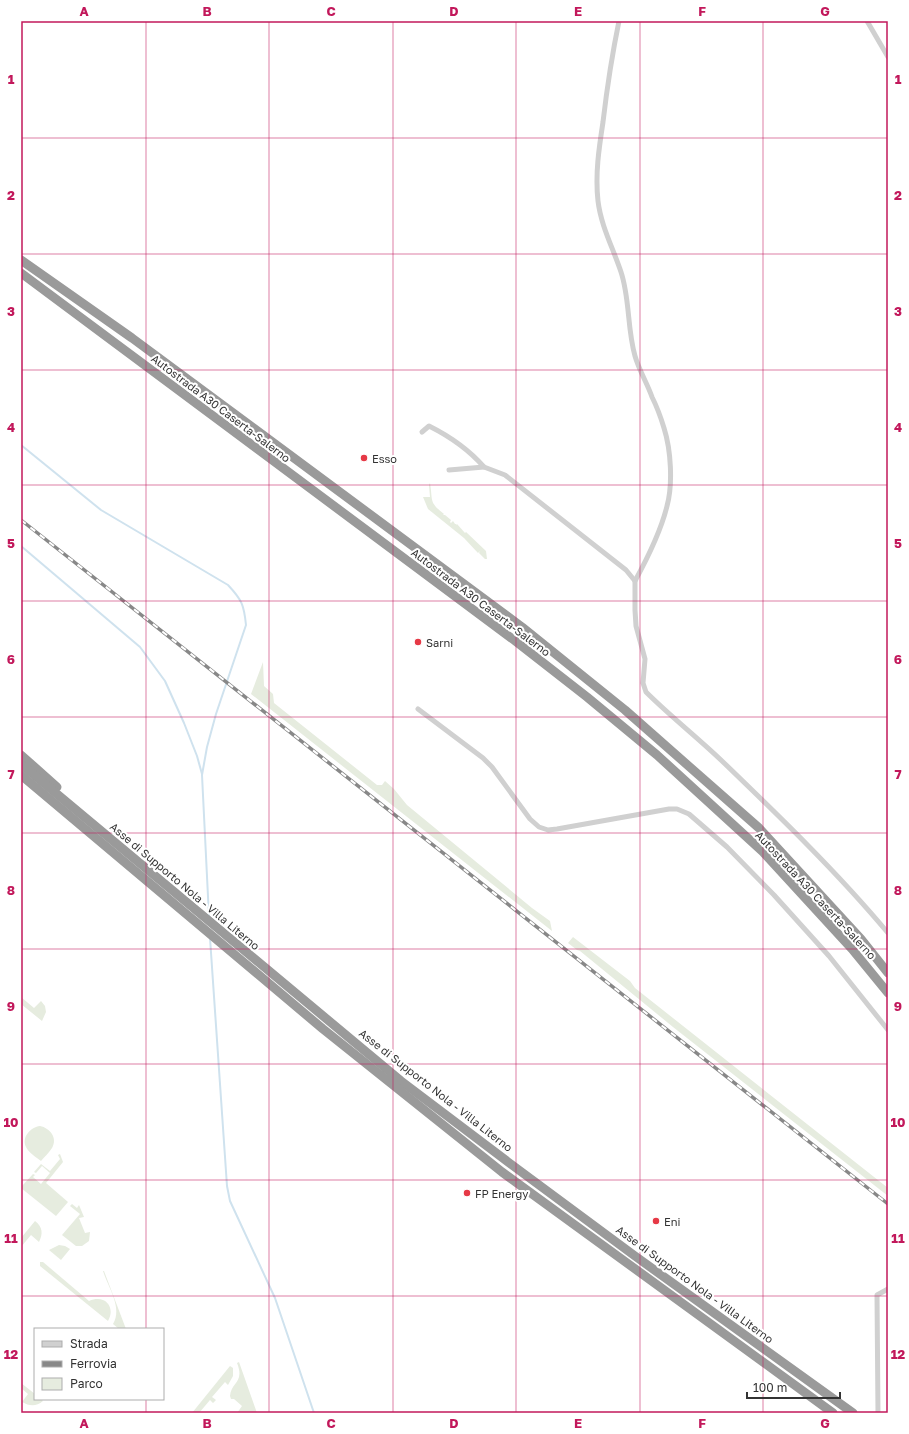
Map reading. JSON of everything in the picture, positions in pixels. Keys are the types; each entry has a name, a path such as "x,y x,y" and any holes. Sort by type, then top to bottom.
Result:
{"highway":[{"name":"Autostrada A30 Caserta-Salerno","path":"21,260 132,338 522,627 625,710 759,828 861,939 888,973"},
{"name":"Autostrada A30 Caserta-Salerno","path":"21,274 514,640 657,755 763,852 852,949 888,993"},
{"path":"21,755 43,774 99,829"},
{"name":"Asse di Supporto Nola - Villa Literno","path":"21,764 402,1081 635,1256 853,1413"},
{"name":"Asse di Supporto Nola - Villa Literno","path":"21,775 329,1034 502,1172 833,1413"}],"street":[{"path":"620,21 609,79 598,155 598,202 602,220 626,289 633,349 637,363 652,397 664,430 670,465 670,490 667,506 654,542 635,581 636,626 645,659 643,683 646,692 721,760 801,839 863,903 888,933"},
{"path":"867,21 888,57"},
{"path":"422,432 429,426 441,432 477,459 484,467"},
{"path":"449,470 484,467 505,475 612,558 626,570 635,581"},
{"path":"418,709 483,758 492,767 530,819 543,830 557,829 669,809 677,809 689,814 727,847 774,895 829,956 888,1030"},
{"path":"878,1413 877,1295 888,1289"}],"green space":[{"path":"430,483 432,501 436,507 444,514 443,515 451,520 451,523 453,521 456,525 457,524 486,551 487,559 479,553 480,551 478,553 464,538 428,509 423,497 430,497"},
{"path":"263,662 264,686 273,694 274,703 377,785 382,785 385,781 394,789 407,805 532,908 550,921 552,931 251,694"},
{"path":"573,937 630,981 635,988 888,1188 888,1196 568,943"},
{"path":"21,997 34,1008 41,1001 45,1006 46,1012 42,1021 21,1004"},
{"path":"40,1126 50,1131 54,1141 52,1148 41,1161 29,1151 25,1143 26,1136 30,1130"},
{"path":"60,1154 63,1162 46,1183 68,1202 56,1216 21,1188 21,1186 33,1174 35,1175 33,1177 41,1184 50,1173 42,1166 36,1173 34,1172 41,1164 50,1171 60,1159 58,1155"},
{"path":"72,1204 77,1208 79,1205 84,1217 79,1218 85,1233 90,1232 89,1241 82,1246 76,1246 62,1235 80,1214 70,1206"},
{"path":"35,1221 40,1226 42,1231 39,1242 31,1235 21,1247 21,1238"},
{"path":"59,1245 70,1249 61,1260 49,1250"},
{"path":"40,1262 43,1262 89,1301 100,1299 108,1303 111,1311 108,1321 40,1266"},
{"path":"103,1271 104,1271 126,1328 118,1328 113,1324 116,1318 116,1304"},
{"path":"239,1362 257,1413 237,1413 242,1406 234,1399 231,1399 231,1391 239,1379 237,1363"},
{"path":"230,1366 233,1368 233,1376 228,1385 225,1382 212,1397 216,1400 213,1403 210,1400 199,1413 192,1413"},
{"path":"21,1383 34,1393 34,1400 43,1401 32,1405 22,1402 28,1394 21,1388"}],"waterway":[{"path":"21,445 101,510 228,585 242,603 246,625 216,714 207,747 202,775 209,917"},
{"path":"21,546 140,647 165,681 184,723 197,756 202,774"},
{"path":"210,938 227,1186 230,1201 275,1298 314,1413"}],"railway":[{"path":"21,520 888,1204"}],"place":[{"name":"Esso","path":"364,458"},
{"name":"Sarni","path":"418,642"},
{"name":"FP Energy","path":"467,1193"},
{"name":"Eni","path":"656,1221"}]}
